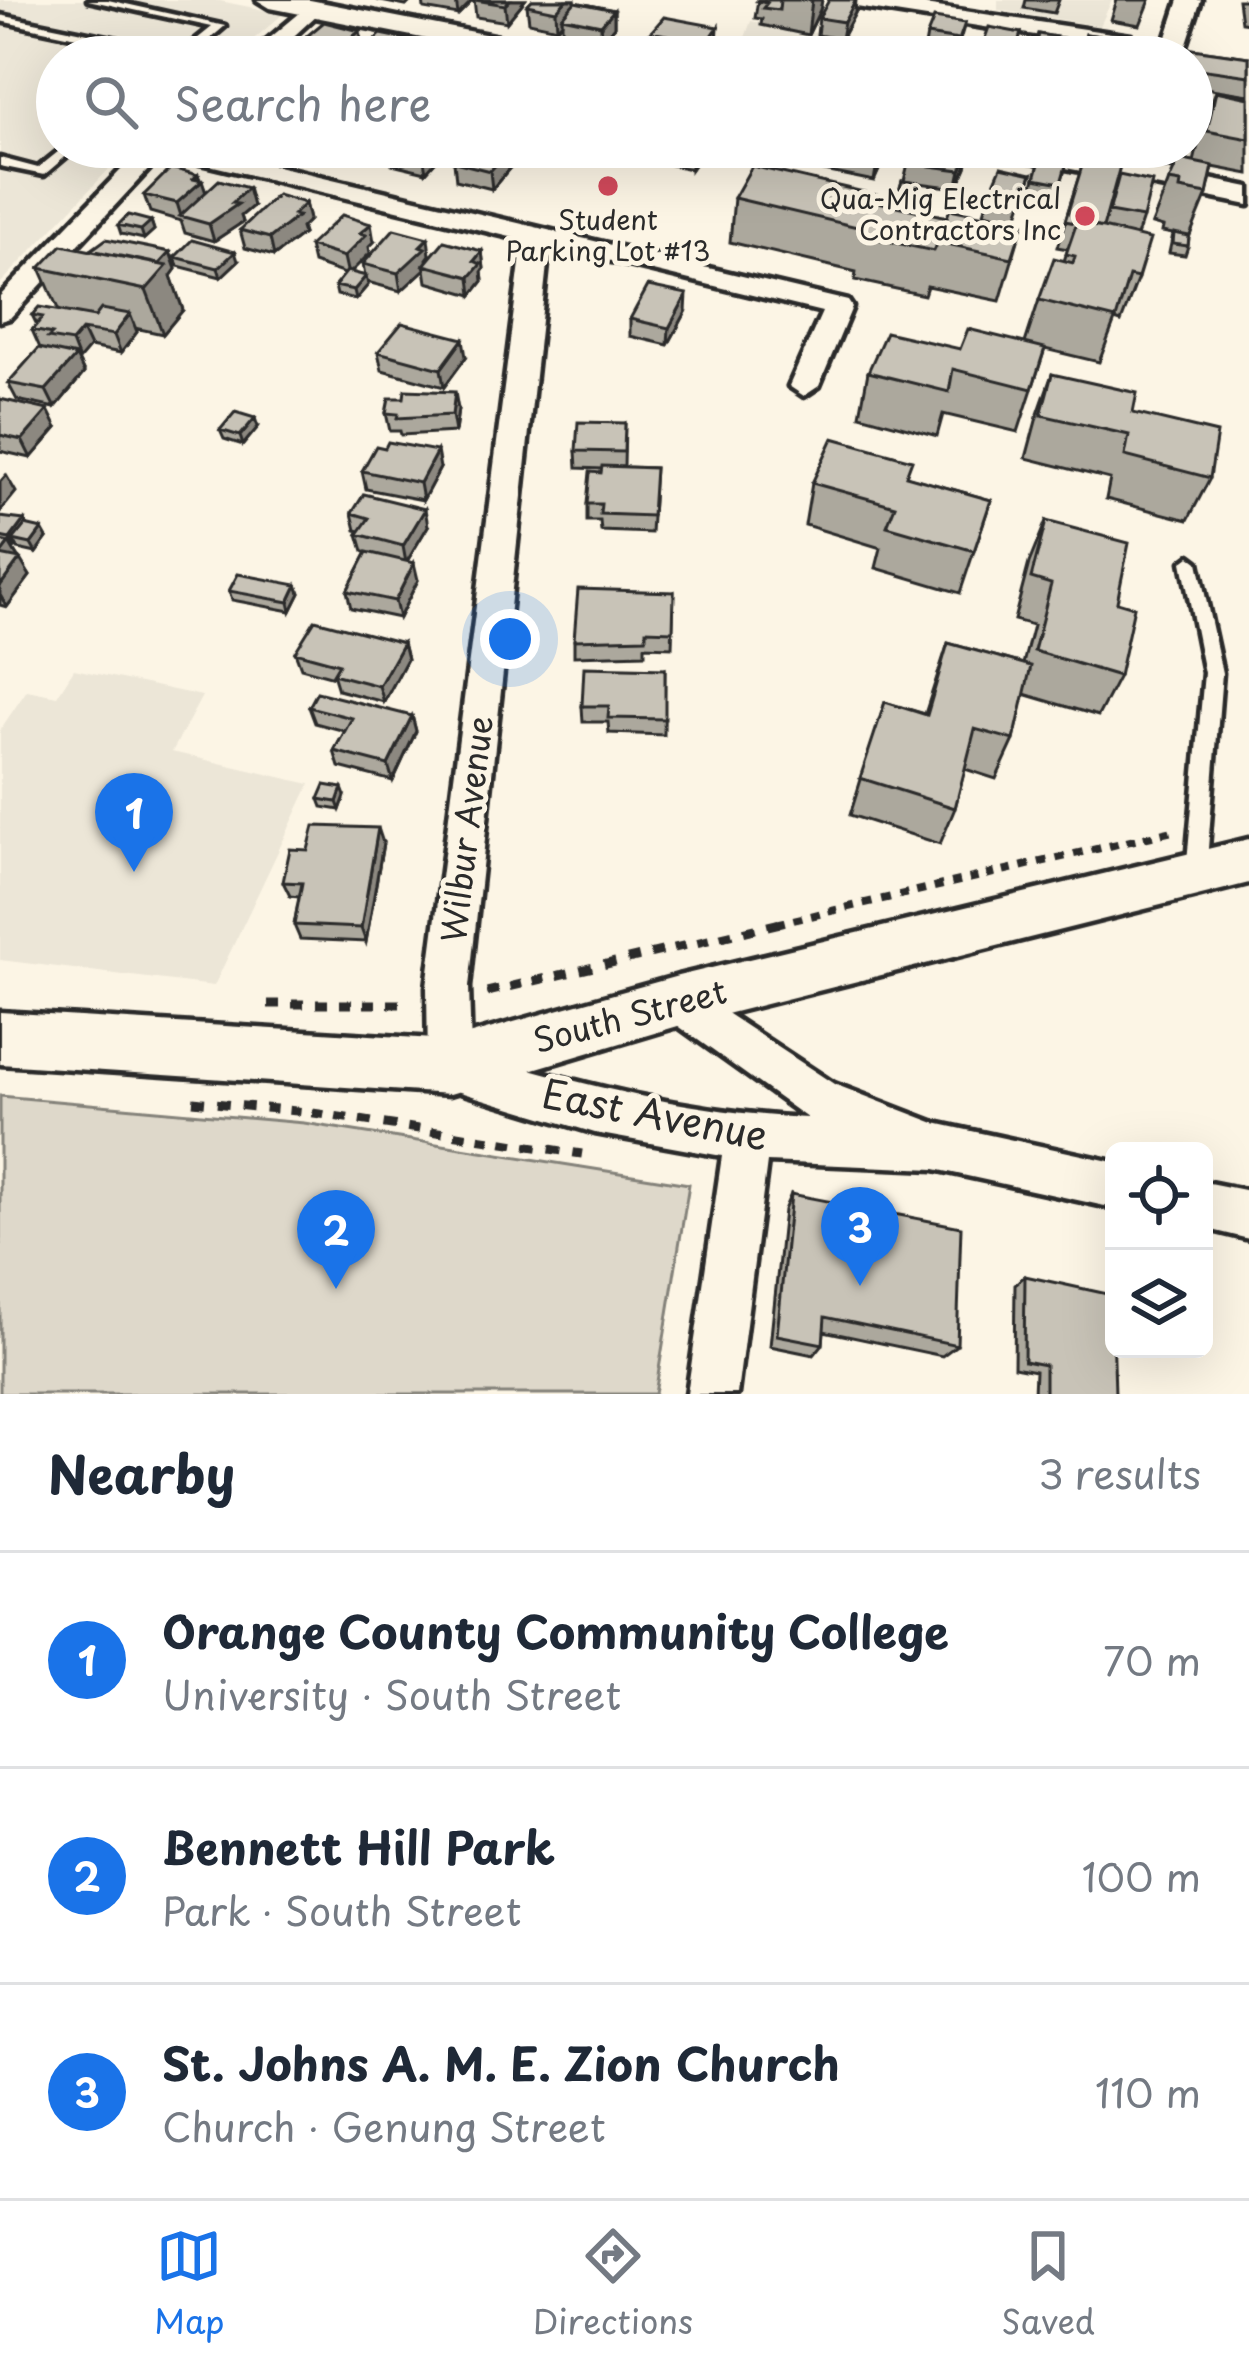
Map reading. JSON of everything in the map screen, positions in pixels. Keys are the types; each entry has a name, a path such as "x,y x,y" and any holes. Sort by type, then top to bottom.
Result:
{"street":[{"path":"270,0 454,36"},
{"path":"850,0 1086,36"},
{"path":"1186,36 1190,0"},
{"path":"282,36 313,8"},
{"path":"0,312 136,168"},
{"path":"255,168 838,307 804,386"},
{"path":"1111,168 1249,196"},
{"name":"Wilbur Avenue","path":"450,1067 448,987 537,235"},
{"name":"South Street","path":"0,1038 450,1067 1200,848 1249,861"},
{"name":"East Avenue","path":"678,1001 820,1101 935,1146 1105,1183"},
{"name":"East Avenue","path":"450,1067 595,1111 747,1138 935,1146"},
{"path":"712,1394 747,1138"},
{"path":"1213,1207 1249,1215"}],"lane":[{"path":"93,0 220,26 208,36"},
{"path":"0,19 82,36"},
{"path":"0,162 40,172 45,168"},
{"path":"1190,562 1213,673 1200,848"}],"path":[{"path":"479,994 1200,848"},
{"path":"189,1101 307,1112 602,1156"}],"shaded area":[{"path":"0,0 215,0 283,14 257,36 36,36 36,168 110,168 0,284"},
{"path":"998,0 1112,0 1100,26 998,10"},
{"path":"751,21 832,36 746,36"},
{"path":"1213,64 1249,69 1249,177 1203,168 1213,168"},
{"path":"74,669 202,696 172,752 310,784 214,986 0,960 0,730 27,690 57,696"},
{"path":"0,1096 304,1123 689,1184 655,1394 0,1394"}],"building":[{"path":"532,0 566,0 556,11 527,5"},
{"path":"758,0 780,0 779,10 763,8 767,3"},
{"path":"829,0 856,0 844,22 819,18"},
{"path":"575,2 614,10 601,25 562,17"},
{"path":"664,17 718,27 712,36 651,32"},
{"path":"934,18 965,23 960,36 927,35"},
{"path":"324,22 360,31 353,36 307,36"},
{"path":"989,27 1021,33 1020,36 986,36"},
{"path":"1213,52 1249,57 1249,76 1213,71"},
{"path":"1216,91 1249,98 1249,139 1213,132"},
{"path":"171,168 198,175 193,179 202,181 177,203 144,195"},
{"path":"751,168 761,168 947,217 950,209 1023,224 1012,258 938,242 934,251 863,236 866,229 734,198"},
{"path":"1001,168 1032,174 1021,202 989,195"},
{"path":"1038,168 1065,168 1061,183 1035,178"},
{"name":"Qua-Mig Electrical Contractors Inc","path":"1081,168 1120,168 1103,228 1065,221"},
{"path":"1175,168 1213,168 1207,194 1180,189 1181,183 1169,181"},
{"path":"1119,175 1152,182 1143,218 1109,212"},
{"path":"219,180 248,188 232,203 238,204 209,224 180,216"},
{"path":"902,181 920,184 917,197 898,194"},
{"path":"277,195 305,203 293,215 298,216 270,238 240,230"},
{"path":"128,215 151,221 141,230 118,225"},
{"path":"342,215 371,224 344,257 309,246"},
{"path":"1077,222 1150,239 1138,278 1129,276 1116,319 1039,300 1054,258 1073,263 1075,256 1066,254"},
{"path":"394,229 428,238 420,246 425,248 398,273 363,264"},
{"path":"1174,233 1189,236 1188,246 1173,244"},
{"path":"106,239 170,252 159,264 91,250"},
{"path":"192,240 235,252 218,268 175,257"},
{"path":"444,241 482,251 474,261 481,264 470,277 424,265"},
{"path":"62,245 167,266 146,290 40,268"},
{"path":"347,271 366,276 354,290 335,286"},
{"path":"648,286 687,294 669,328 630,319"},
{"path":"39,307 95,317 101,309 130,314 114,335 82,330 72,342 32,330 43,317 32,315"},
{"path":"402,323 463,339 441,369 378,352"},
{"path":"968,329 1045,348 1032,389 953,369 949,392 868,372 886,332 960,349"},
{"path":"39,348 76,356 46,390 8,383"},
{"path":"1052,374 1137,393 1133,413 1217,433 1210,478 1125,456 1129,435 1041,415"},
{"path":"405,390 455,392 452,415 397,418 398,414 386,413 389,398 404,398"},
{"path":"0,399 48,410 22,440 0,435"},
{"path":"235,412 255,418 240,436 220,430"},
{"path":"578,422 625,423 624,452 576,451"},
{"path":"833,438 912,460 906,476 991,500 974,551 887,526 895,506 812,483"},
{"path":"388,442 437,451 420,483 362,471 376,446 385,448"},
{"path":"602,466 655,468 652,516 600,514 601,504 587,504 590,472 601,473"},
{"path":"364,494 425,509 403,546 358,534 369,518 352,513"},
{"path":"0,517 24,520 10,539 0,537"},
{"path":"1046,521 1129,543 1117,602 1134,607 1119,676 1034,651 1051,584 1031,578"},
{"path":"25,525 42,529 31,544 13,540"},
{"path":"367,552 414,563 395,601 347,591"},
{"path":"0,555 20,559 0,586"},
{"path":"238,574 297,585 289,602 229,591"},
{"path":"578,589 674,592 673,631 646,630 646,638 574,640"},
{"path":"315,620 403,643 379,686 333,674 339,664 295,652"},
{"path":"948,643 1031,666 1014,740 975,729 955,808 860,778 885,702 927,715"},
{"path":"584,667 665,669 665,719 608,718 609,706 582,706"},
{"path":"317,692 412,716 388,765 334,751 352,718 309,707"},
{"path":"325,785 342,788 337,802 319,799"},
{"path":"314,826 378,828 361,928 294,925 302,883 283,882 290,849 308,850"},
{"path":"791,1194 961,1227 957,1345 825,1317 823,1344 777,1335"},
{"path":"1025,1276 1105,1293 1105,1358 1114,1358 1115,1394 1045,1394 1045,1365 1024,1361"}],"place":[{"name":"Student Parking Lot #13","path":"608,186"},
{"name":"Qua-Mig Electrical Contractors Inc","path":"1085,216"},
{"name":"Orange County Community College","path":"134,872"},
{"name":"St. Johns A. M. E. Zion Church","path":"860,1286"},
{"name":"Bennett Hill Park","path":"336,1289"}]}
